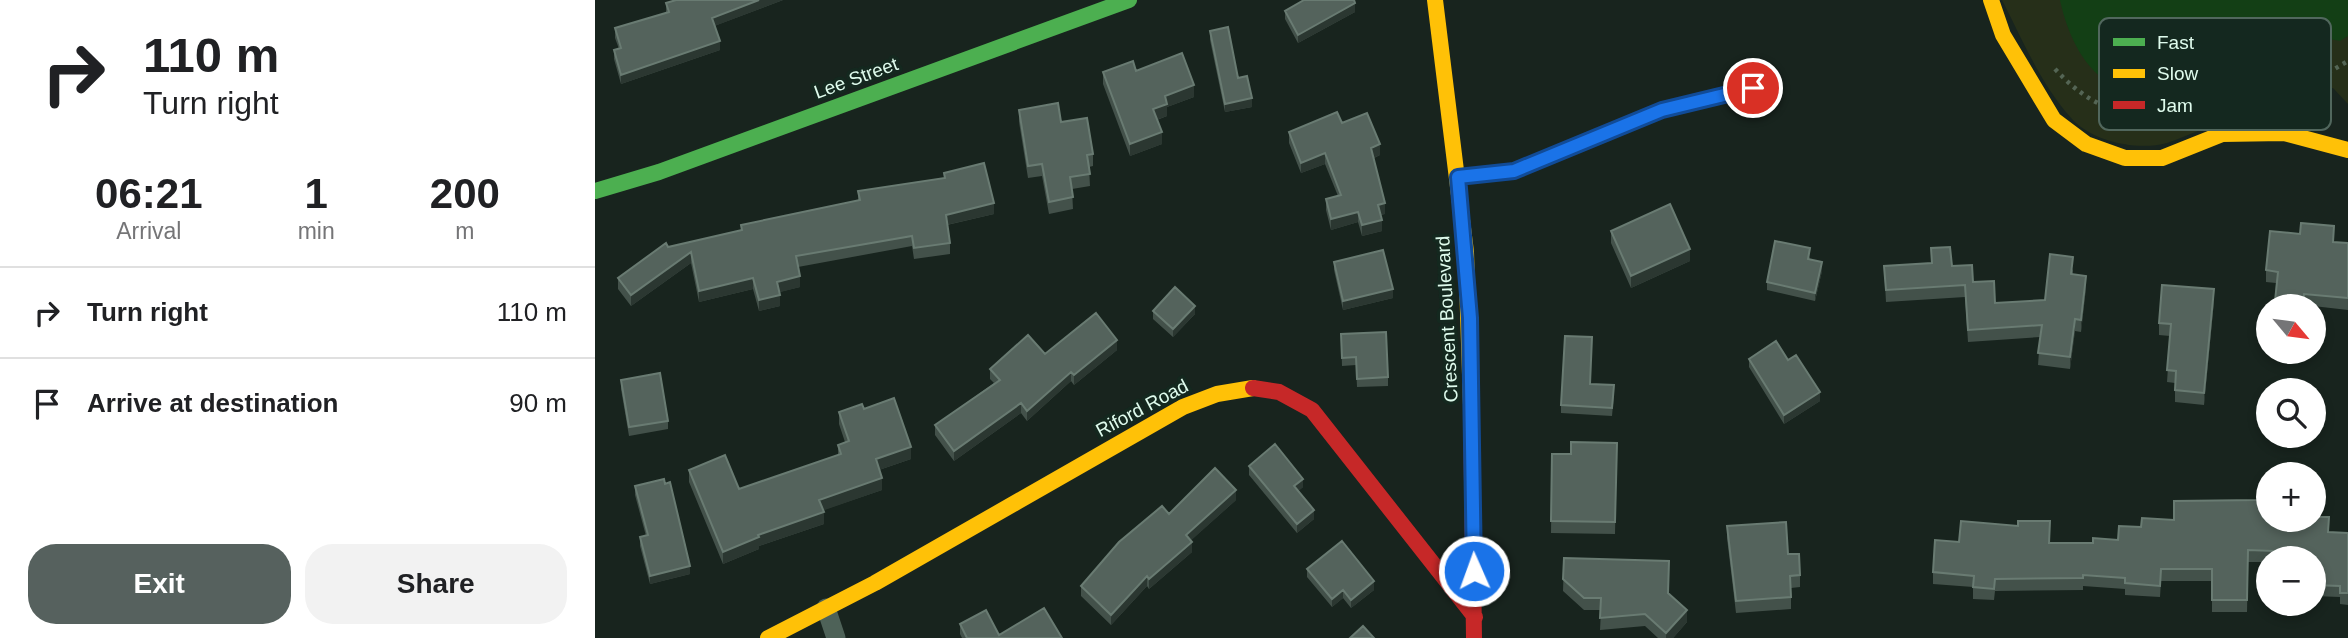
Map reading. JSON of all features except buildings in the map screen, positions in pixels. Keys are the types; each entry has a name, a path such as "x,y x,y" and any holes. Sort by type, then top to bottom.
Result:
{"street":[{"name":"Lee Street","path":"595,191 659,172 1129,0"},
{"name":"Crescent Boulevard","path":"1435,0 1458,177 1470,318 1474,638"},
{"path":"1991,0 2003,35 2054,120 2086,144 2125,158 2162,158 2222,134 2284,133 2348,150"},
{"name":"Riford Road","path":"768,638 1002,512 1183,407 1225,389 1263,388 1282,392 1312,410 1475,617"},
{"path":"826,608 836,638"}],"lane":[{"path":"1458,177 1514,171 1662,110 1753,88"}],"path":[{"path":"2331,71 2348,61"},
{"path":"2051,64 2086,99 2099,105"}],"shaded area":[{"path":"2002,0 2348,0 2348,104 2331,89 2331,18 2099,18 2099,130 2202,130 2167,143 2130,145 2092,134 2072,119 2061,106 2033,62"},
{"path":"2060,0 2348,0 2348,36 2340,41 2331,40 2331,18 2099,18 2099,74 2082,56 2065,20"}],"traffic: fast":[{"path":"595,191 659,172 1129,0"}],"traffic: slow":[{"path":"1435,0 1466,252 1471,405"},
{"path":"1991,0 2003,35 2054,120 2086,144 2125,158 2162,158 2222,134 2284,133 2348,150"},
{"path":"768,638 875,583 1183,407 1217,394 1253,388"}],"traffic: jam":[{"path":"1253,388 1279,392 1312,410 1475,617"},
{"path":"1471,405 1474,638"}],"route":[{"path":"1474,571 1470,318 1458,177 1514,171 1662,110 1753,88"}]}
